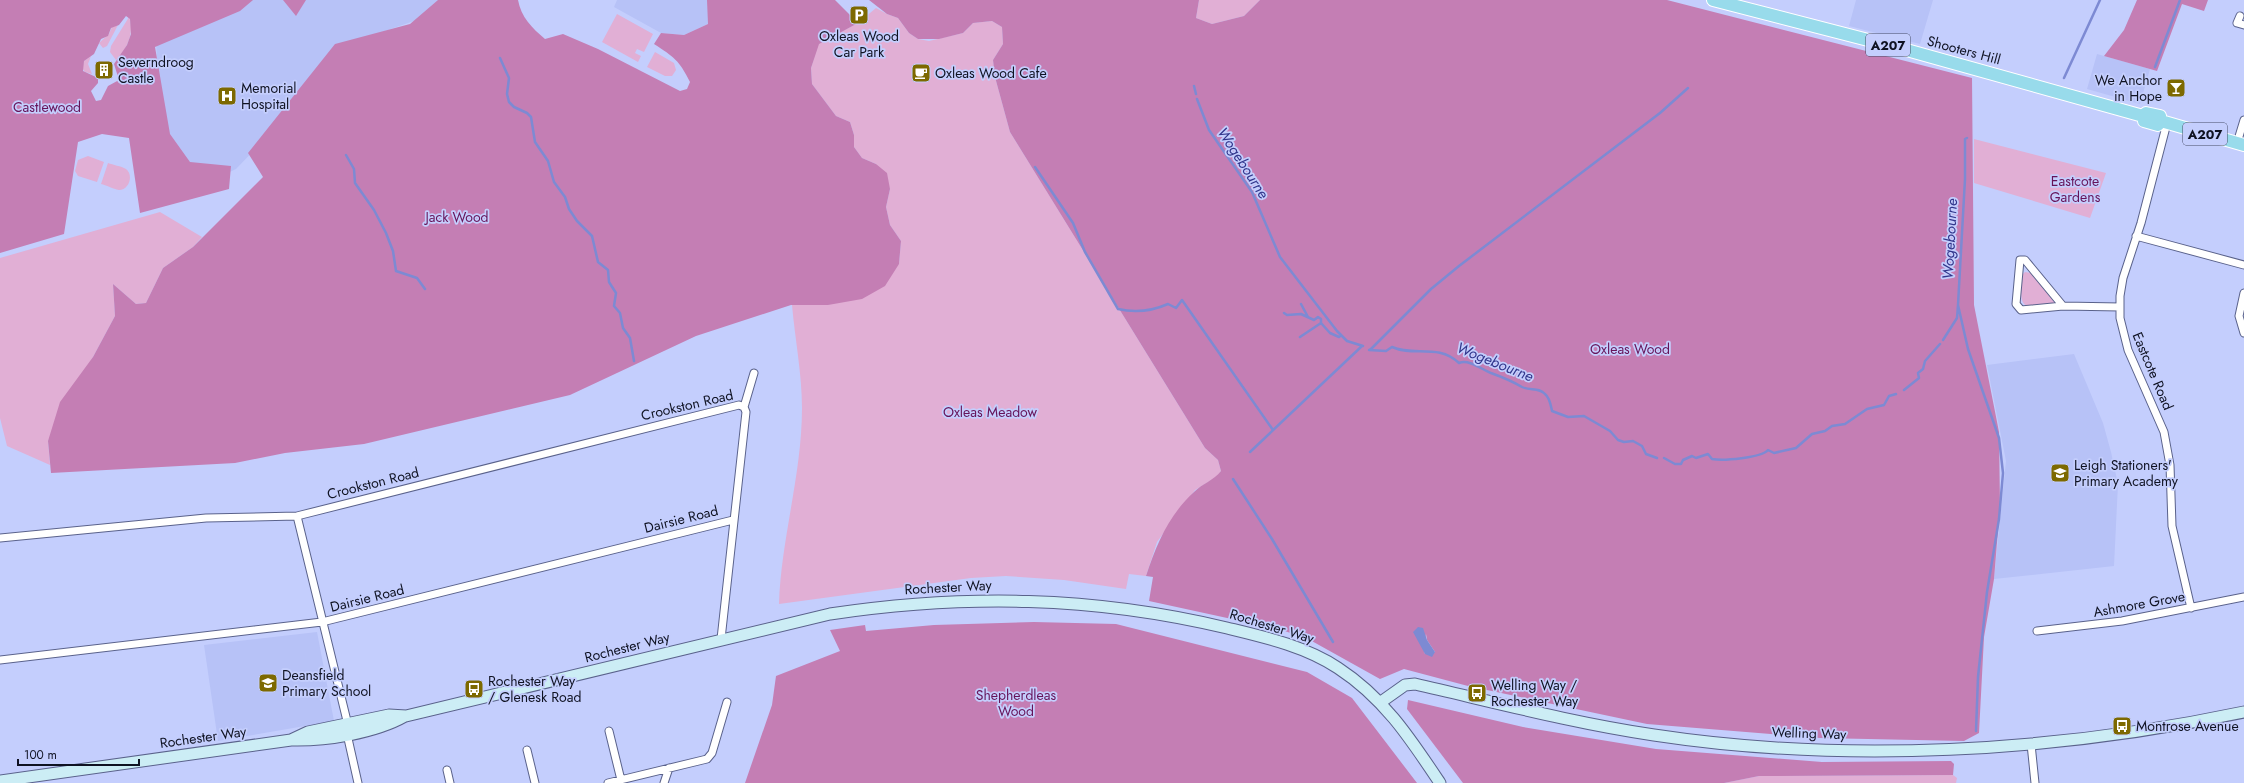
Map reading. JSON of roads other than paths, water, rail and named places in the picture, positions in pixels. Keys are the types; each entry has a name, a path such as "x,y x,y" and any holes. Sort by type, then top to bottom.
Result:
{"main road":[{"name":"Shooters Hill","path":"1714,0 1903,49 2142,116 2146,112 2160,116 2164,122"},
{"name":"A207","path":"2164,122 2240,144"}],"street":[{"path":"2240,144 2244,120"},
{"name":"Eastcote Road","path":"2164,122 2136,236 2123,278 2120,307 2124,340 2165,436 2170,465 2171,522 2191,608"},
{"path":"2136,236 2244,265"},
{"path":"2063,306 2025,260 2020,260 2016,304 2018,308 2027,311 2063,306 2120,307"},
{"path":"2244,293 2239,316 2244,333"},
{"name":"Crookston Road","path":"721,639 746,412 744,406 754,373"},
{"name":"Crookston Road","path":"0,538 206,518 297,516 739,405 744,406"},
{"path":"297,516 347,729 358,783"},
{"name":"Dairsie Road","path":"0,660 322,622 733,520"},
{"name":"Ashmore Grove","path":"2037,631 2122,621 2244,596"},
{"name":"Rochester Way","path":"0,782 291,740 311,741 347,729 391,724 406,716 830,614 885,606 1008,599 1116,607 1209,623 1282,643 1317,656 1337,667 1381,702 1396,720 1440,783"},
{"name":"Welling Way","path":"1381,702 1405,686 1415,684 1531,713 1654,735 1736,744 1820,749 1923,750 2031,744 2127,733 2244,712"},
{"path":"608,783 710,756 727,702"},
{"path":"609,731 621,780"},
{"path":"2031,744 2035,783"},
{"path":"527,750 535,783"},
{"path":"664,783 669,768"},
{"path":"447,770 450,783"}],"waterway":[{"name":"Wogebourne","path":"2064,78 2100,0"},
{"path":"2155,67 2180,0"},
{"path":"500,58 509,78 507,94 509,102 514,107 527,113 531,117 535,142 548,161 554,182 565,197 569,209 577,221 592,236 598,262 608,270 609,282 616,293 614,306 620,313 623,328 630,338 634,361"},
{"name":"Wogebourne","path":"1194,86 1196,94"},
{"path":"1370,350 1431,289 1660,113 1688,88"},
{"name":"Wogebourne","path":"1197,99 1209,130 1252,192 1280,257 1337,331 1347,341 1363,346"},
{"name":"Wogebourne","path":"1943,340 1957,318 1965,179 1965,139 1967,138"},
{"path":"346,155 354,169 355,183 374,210 386,233 393,251 396,271 417,278 425,289"},
{"path":"1035,167 1073,223 1085,252 1118,309 1143,311 1168,304 1176,308 1182,300 1273,430"},
{"path":"1301,304 1308,317"},
{"path":"1958,305 1968,349 1999,438 2003,473 1999,519 1987,592 1978,677 1976,731"},
{"path":"1284,313 1287,315 1301,314 1314,320 1318,317 1330,333 1339,337 1341,335"},
{"path":"1300,337 1321,323"},
{"name":"Wogebourne","path":"1904,390 1919,378 1918,373 1923,369 1925,361 1940,344"},
{"path":"1250,452 1362,346"},
{"name":"Wogebourne","path":"1369,350 1386,351 1392,347 1400,350 1443,353 1459,363 1471,363 1522,387 1543,392 1550,402 1552,411 1568,417 1584,416 1610,431 1618,440 1624,442 1633,441 1642,446 1646,454 1657,458"},
{"name":"Wogebourne","path":"1664,458 1675,464 1681,464 1683,460 1692,456 1696,458 1708,454 1712,459 1733,459 1758,455 1768,450 1774,453 1796,448 1812,434 1825,431 1832,426 1845,424 1867,409 1884,405 1889,396 1896,394"},
{"path":"1233,479 1272,539 1333,642"}],"place":[{"name":"Oxleas Wood Car Park","path":"859,15"},
{"name":"Severndroog Castle","path":"104,70"},
{"name":"Oxleas Wood Cafe","path":"921,73"},
{"name":"We Anchor in Hope","path":"2176,88"},
{"name":"Memorial Hospital","path":"227,96"},
{"name":"Leigh Stationers' Primary Academy","path":"2060,473"},
{"name":"Deansfield Primary School","path":"268,683"},
{"name":"Rochester Way / Glenesk Road","path":"474,689"},
{"name":"Welling Way / Rochester Way","path":"1477,693"},
{"name":"Montrose Avenue","path":"2122,726"}],"park label":[{"name":"Castlewood","path":"47,107"},
{"name":"Eastcote Gardens","path":"2075,190"},
{"name":"Jack Wood","path":"457,217"},
{"name":"Oxleas Wood","path":"1630,349"},
{"name":"Oxleas Meadow","path":"990,412"},
{"name":"Shepherdleas Wood","path":"1016,704"}]}
